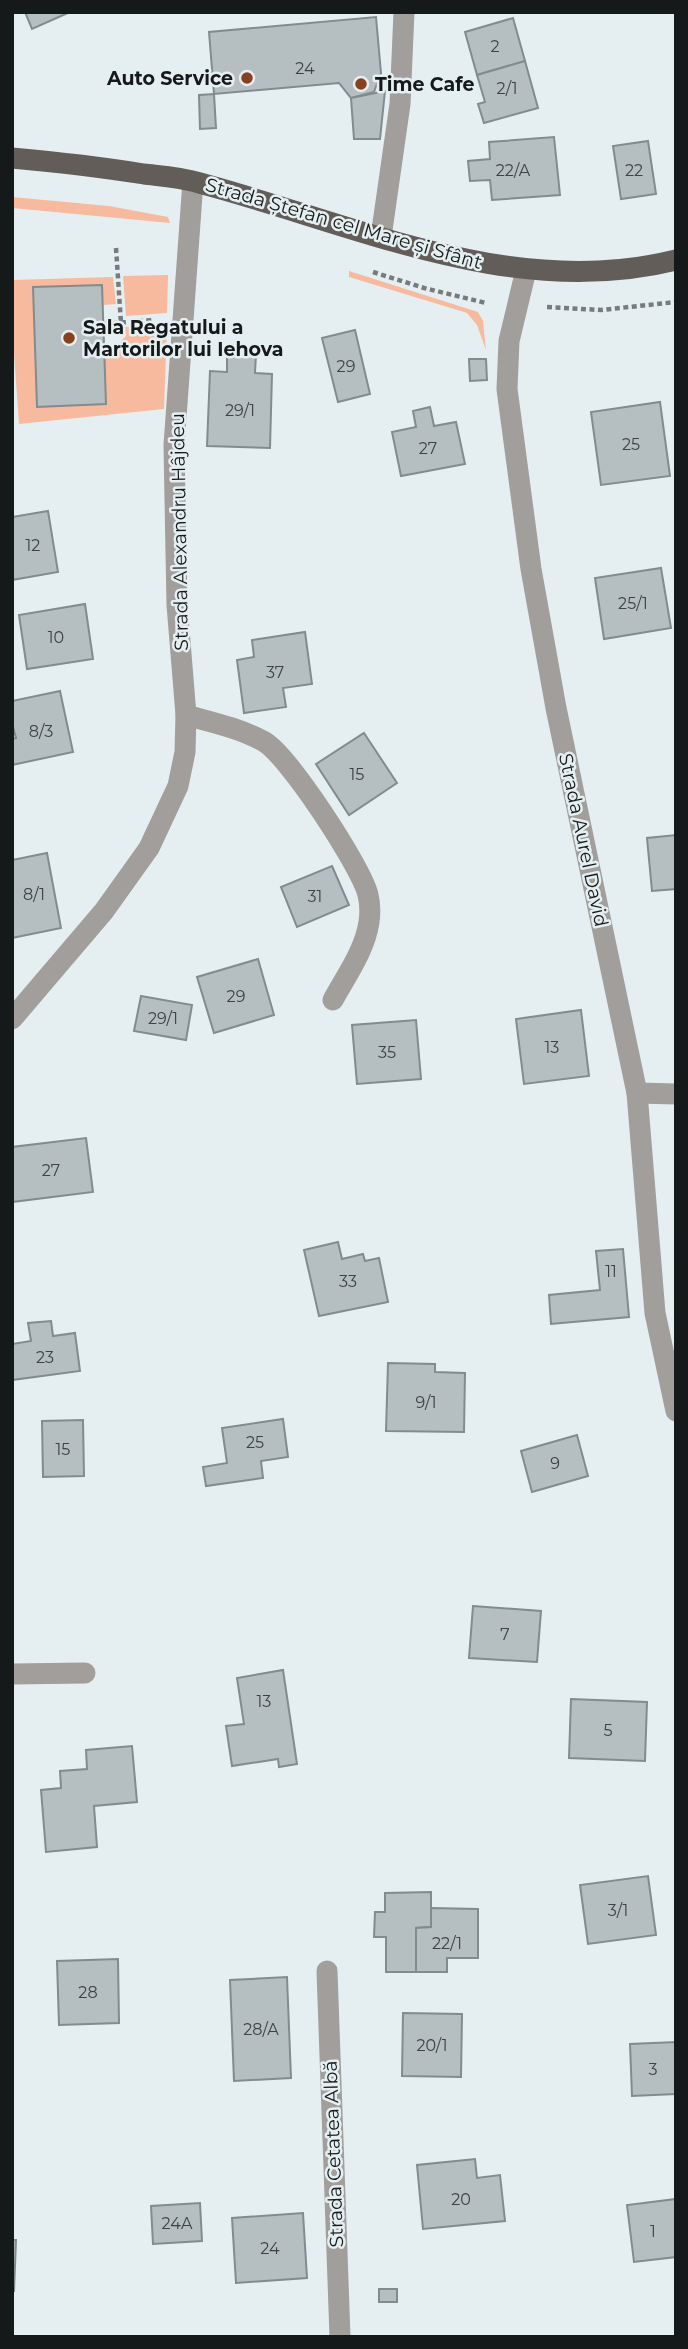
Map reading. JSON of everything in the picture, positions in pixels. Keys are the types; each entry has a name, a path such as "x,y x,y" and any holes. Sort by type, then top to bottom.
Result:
{"main road":[{"name":"Strada Ștefan cel Mare și Sfânt","path":"12,158 193,181 450,256 526,270 598,271 656,265 676,260"}],"street":[{"path":"381,237 400,104 404,12"},
{"name":"Strada Alexandru Hâjdeu","path":"12,1019 104,911 149,848 178,786 185,752 186,715 177,605 174,445 193,181"},
{"name":"Strada Aurel David","path":"526,270 509,341 507,389 531,569 556,708 637,1093 655,1313 676,1411"},
{"path":"186,715 265,741 289,765 359,873 369,895 369,922 360,951 333,1000"},
{"path":"637,1093 676,1094"},
{"path":"12,1674 85,1673"},
{"name":"Strada Cetatea Albă","path":"327,1971 340,2337"}],"path":[{"path":"116,248 121,323"},
{"path":"104,324 182,318"}],"shaded area":[{"path":"12,197 109,206 168,217 170,223 12,208"},
{"path":"349,271 478,312 483,321 486,350 477,325 467,313 349,277"},
{"path":"168,275 167,313 126,316 123,276"},
{"path":"113,277 116,304 103,305 102,285 33,287 37,407 106,404 104,351 111,351 126,336 125,327 167,325 164,409 19,424 12,325 12,280"}],"building":[{"path":"25,12 70,12 32,29"},
{"path":"376,17 381,73 374,92 351,98 339,83 214,94 209,32"},
{"path":"513,18 525,61 477,75 465,32"},
{"path":"525,61 538,108 484,123 478,104 485,102 477,75"},
{"path":"385,91 380,139 354,139 351,98"},
{"path":"214,94 216,128 200,129 199,95"},
{"path":"554,137 560,195 492,200 490,180 470,181 468,161 490,159 489,142"},
{"path":"648,141 656,194 621,199 613,146"},
{"name":"Sala Regatului a Martorilor lui Iehova","path":"102,285 106,404 37,407 33,287"},
{"path":"355,330 370,394 338,402 322,338"},
{"path":"227,354 256,354 255,373 272,374 270,448 207,446 210,371 227,372"},
{"path":"469,359 486,359 487,380 470,381"},
{"path":"660,402 670,476 601,485 591,412"},
{"path":"430,407 434,426 456,422 465,464 401,476 392,432 416,427 413,411"},
{"path":"48,511 58,572 12,580 12,517"},
{"path":"661,568 671,628 604,639 595,578"},
{"path":"85,604 93,659 27,669 19,615"},
{"path":"305,632 312,684 283,688 286,707 244,713 237,660 254,657 252,640"},
{"path":"60,691 73,752 12,765 12,739 16,738 12,723 12,701"},
{"path":"364,733 397,783 349,815 316,764"},
{"path":"676,835 676,889 652,891 647,838"},
{"path":"47,853 61,928 12,938 12,860"},
{"path":"332,866 349,905 297,927 281,887"},
{"path":"258,959 274,1015 214,1033 197,977"},
{"path":"141,996 192,1005 186,1040 134,1031"},
{"path":"581,1010 589,1076 524,1084 516,1019"},
{"path":"416,1020 421,1079 357,1084 352,1025"},
{"path":"86,1138 93,1192 12,1202 12,1147"},
{"path":"338,1242 342,1259 363,1254 365,1261 379,1258 388,1302 319,1316 304,1250"},
{"path":"623,1249 629,1317 551,1324 549,1295 600,1290 596,1251"},
{"path":"51,1321 53,1336 75,1333 80,1371 12,1380 12,1344 31,1341 28,1323"},
{"path":"388,1363 435,1364 435,1372 465,1373 464,1432 386,1431"},
{"path":"283,1419 288,1457 261,1461 263,1478 206,1486 203,1467 227,1463 222,1428"},
{"path":"83,1420 84,1476 43,1477 42,1421"},
{"path":"577,1435 588,1476 532,1492 521,1451"},
{"path":"473,1606 541,1611 537,1662 469,1658"},
{"path":"283,1670 297,1764 279,1767 278,1759 232,1766 226,1726 244,1724 237,1678"},
{"path":"571,1699 647,1702 645,1761 569,1758"},
{"path":"132,1746 137,1802 94,1806 97,1847 46,1852 41,1790 61,1788 60,1771 87,1769 86,1750"},
{"path":"648,1876 656,1935 588,1944 580,1885"},
{"path":"431,1892 431,1927 416,1928 416,1972 386,1972 386,1937 374,1937 375,1912 385,1912 385,1893"},
{"path":"431,1908 478,1909 478,1958 447,1958 447,1972 416,1972 416,1928 431,1927"},
{"path":"118,1959 119,2023 59,2025 57,1961"},
{"path":"287,1977 291,2078 234,2081 230,1980"},
{"path":"403,2013 462,2014 461,2077 402,2076"},
{"path":"676,2042 676,2094 632,2096 630,2044"},
{"path":"475,2159 477,2178 500,2175 505,2221 423,2229 417,2165"},
{"path":"676,2199 676,2257 634,2262 627,2205"},
{"path":"200,2203 202,2241 153,2244 151,2206"},
{"path":"303,2213 307,2278 236,2283 232,2218"},
{"path":"12,2240 16,2240 14,2291 12,2291"},
{"path":"379,2289 397,2289 397,2302 379,2302"}],"place":[{"name":"Auto Service","path":"247,78"},
{"name":"Time Cafe","path":"361,84"},
{"name":"Sala Regatului a Martorilor lui Iehova","path":"69,338"}]}
